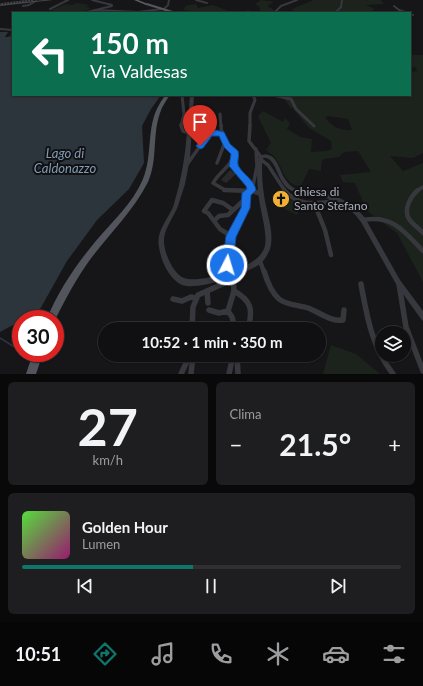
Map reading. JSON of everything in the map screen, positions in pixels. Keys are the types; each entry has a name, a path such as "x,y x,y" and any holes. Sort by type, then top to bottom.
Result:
{"highway":[{"path":"135,0 147,4"}],"main road":[{"path":"0,5 52,0"},
{"path":"147,4 172,12"},
{"path":"55,310 63,294 81,266 144,182 152,161 154,118 163,100 167,96"},
{"path":"31,374 35,362"}],"street":[{"path":"50,9 68,0"},
{"path":"92,0 112,6"},
{"path":"97,10 112,12 138,12 163,9 168,5 169,0"},
{"path":"196,0 208,3"},
{"path":"275,12 281,6 297,0"},
{"path":"336,12 341,7 342,0"},
{"path":"23,6 36,2"},
{"path":"88,12 112,6"},
{"path":"112,6 112,12"},
{"path":"394,6 399,12"},
{"path":"0,29 12,30"},
{"path":"182,96 184,114 181,126 184,131 189,133"},
{"path":"192,96 186,166 174,210 162,235 161,242 166,260 176,277 184,282 202,283 231,275 260,261 267,249 268,243 261,194 261,158"},
{"path":"253,96 255,100 251,108 248,136 249,141 256,148 261,158 267,163 288,196 301,202 314,203 330,202 333,197"},
{"path":"280,96 291,99 296,109 314,126"},
{"path":"220,114 219,123 225,142 235,153 233,163 213,182 214,184 225,191 242,189 252,190 261,194"},
{"path":"186,166 207,136 212,133 222,134"},
{"path":"217,163 225,142"},
{"path":"228,311 234,291 231,275 231,236 246,208 247,193 252,190 257,166 256,148"},
{"path":"261,158 266,156 272,158 282,180 292,189 304,194 333,197 348,204 362,218 398,282 423,317"},
{"path":"233,163 246,181 251,184 252,190"},
{"path":"423,187 413,194 407,211 409,219 423,233"},
{"path":"214,221 220,216 228,215 246,198"},
{"path":"231,236 220,230 214,221 204,211 212,200 222,203 233,210"},
{"path":"314,203 325,230 331,255"},
{"path":"362,218 381,219 395,224 407,233 423,251"},
{"path":"260,261 268,283 279,299 308,308 337,321 343,320 344,310"},
{"path":"192,322 194,300 207,291 227,282 231,275"},
{"path":"398,282 406,327 423,371"},
{"path":"361,284 373,341 380,358 394,374"},
{"path":"207,291 208,302"},
{"path":"234,291 244,295 250,302 251,309 249,322"},
{"path":"172,299 182,301 191,297 194,300"},
{"path":"209,310 219,313 228,311"},
{"path":"228,311 233,322"},
{"path":"181,374 188,362"},
{"path":"191,374 192,362"},
{"path":"229,374 232,362"},
{"path":"237,362 238,374"}],"shaded area":[{"path":"261,0 274,2 267,6 274,10 273,12 259,12 259,7 255,4"},
{"path":"314,0 381,0 384,4 366,5 375,9 371,12 295,12 292,10"},
{"path":"77,3 89,5 86,7 91,8 84,12 47,12 66,4 72,5"},
{"path":"196,4 198,8 213,5 230,12 191,12 184,10 185,6"},
{"path":"248,10 255,12 241,12"},
{"path":"411,55 423,55 423,153 413,158 390,156 403,171 423,163 423,282 397,233 367,211 355,183 343,182 340,175 371,172 358,151 344,152 339,157 323,159 321,171 309,169 301,186 296,185 288,180 279,163 273,155 266,150 271,143 258,116 263,111 283,122 285,118 290,124 287,129 300,137 312,139 311,152 327,151 332,149 331,141 308,127 282,96 411,96 411,72 417,71 416,67 411,67","holes":["329,116 348,119 352,130 337,128 325,117"]},
{"path":"289,199 301,204 297,215 283,208 288,204"},
{"path":"331,345 356,354 380,374 323,374"}],"water":[{"name":"Lago di Caldonazzo","path":"0,32 8,32 5,37 12,37 12,96 160,96 142,126 144,163 129,189 97,220 67,261 40,310 12,310 12,326 0,332"}],"building":[{"path":"230,170 236,174 226,183 221,180"},
{"name":"chiesa di Santo Stefano","path":"276,194 288,200 288,204 273,197"}],"waterway":[{"path":"0,338 12,345"}],"railway":[{"path":"0,4 33,0"}],"place":[{"name":"chiesa di Santo Stefano","path":"281,199"}],"route":[{"path":"200,146 209,134 222,134 227,145 235,153 233,163 234,166 246,181 251,184 252,190 247,193 246,208 231,236 227,265"}]}
